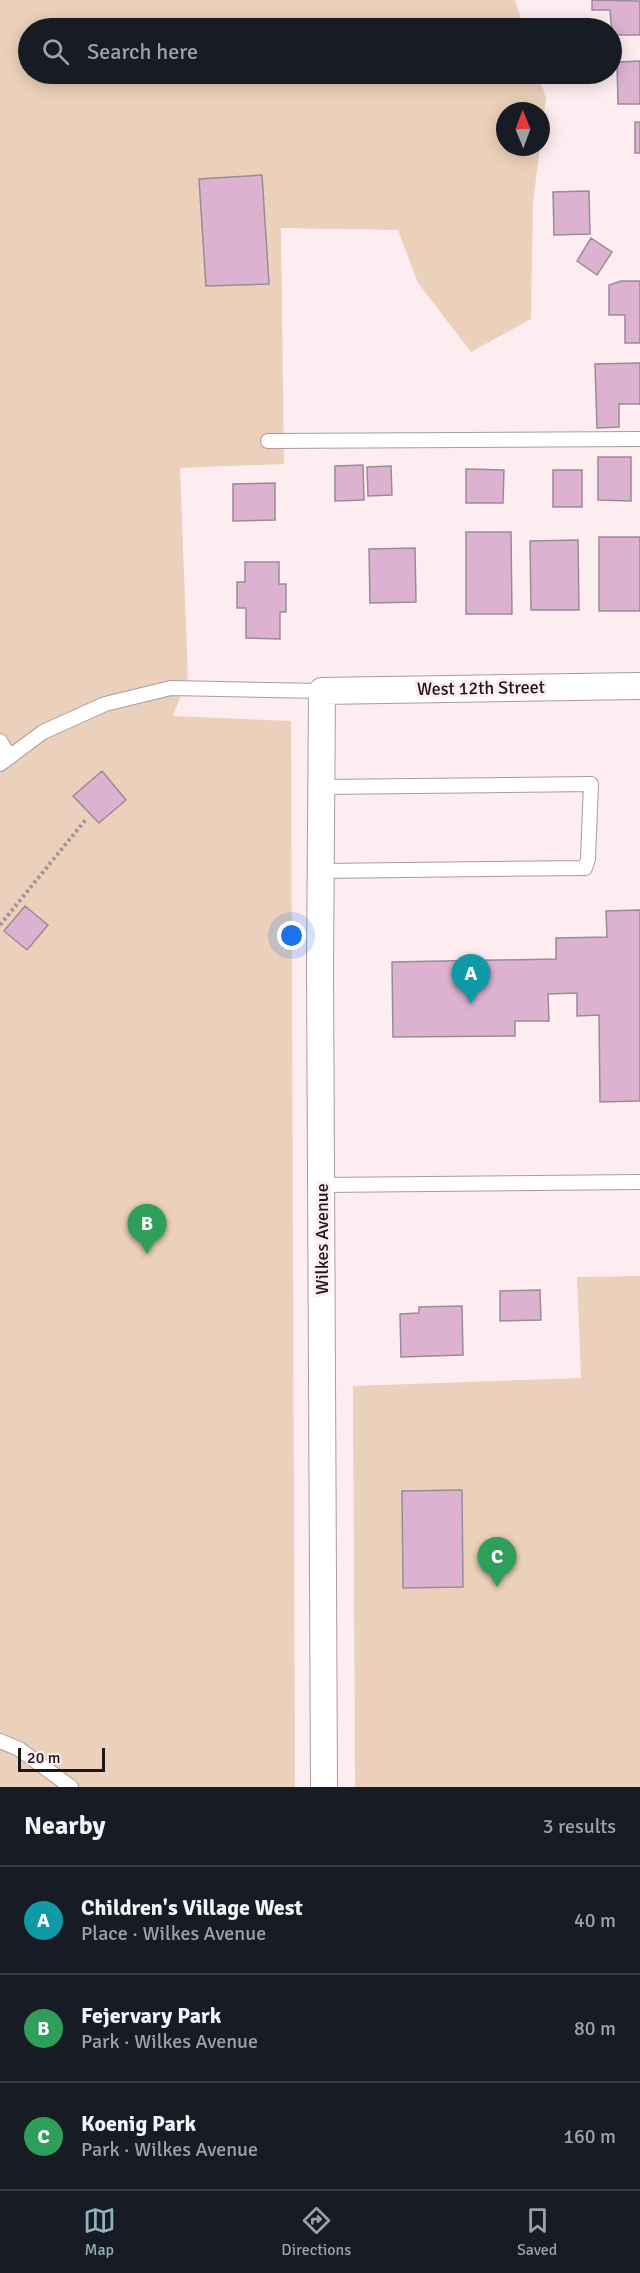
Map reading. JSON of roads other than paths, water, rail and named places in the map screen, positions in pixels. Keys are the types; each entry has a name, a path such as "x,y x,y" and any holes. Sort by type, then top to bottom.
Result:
{"street":[{"name":"West 12th Street","path":"322,691 640,686"},
{"name":"Wilkes Avenue","path":"322,691 320,870 324,1787"}],"lane":[{"path":"268,441 640,439"},
{"path":"0,741 5,760 43,732 105,704 171,688 322,691"},
{"path":"320,870 585,868 588,859 591,784 321,787"},
{"path":"322,1185 640,1182"},
{"path":"0,1741 18,1749 71,1787"}],"place":[{"name":"Children's Village West","path":"471,1004"},
{"name":"Fejervary Park","path":"147,1254"},
{"name":"Koenig Park","path":"497,1587"}]}
